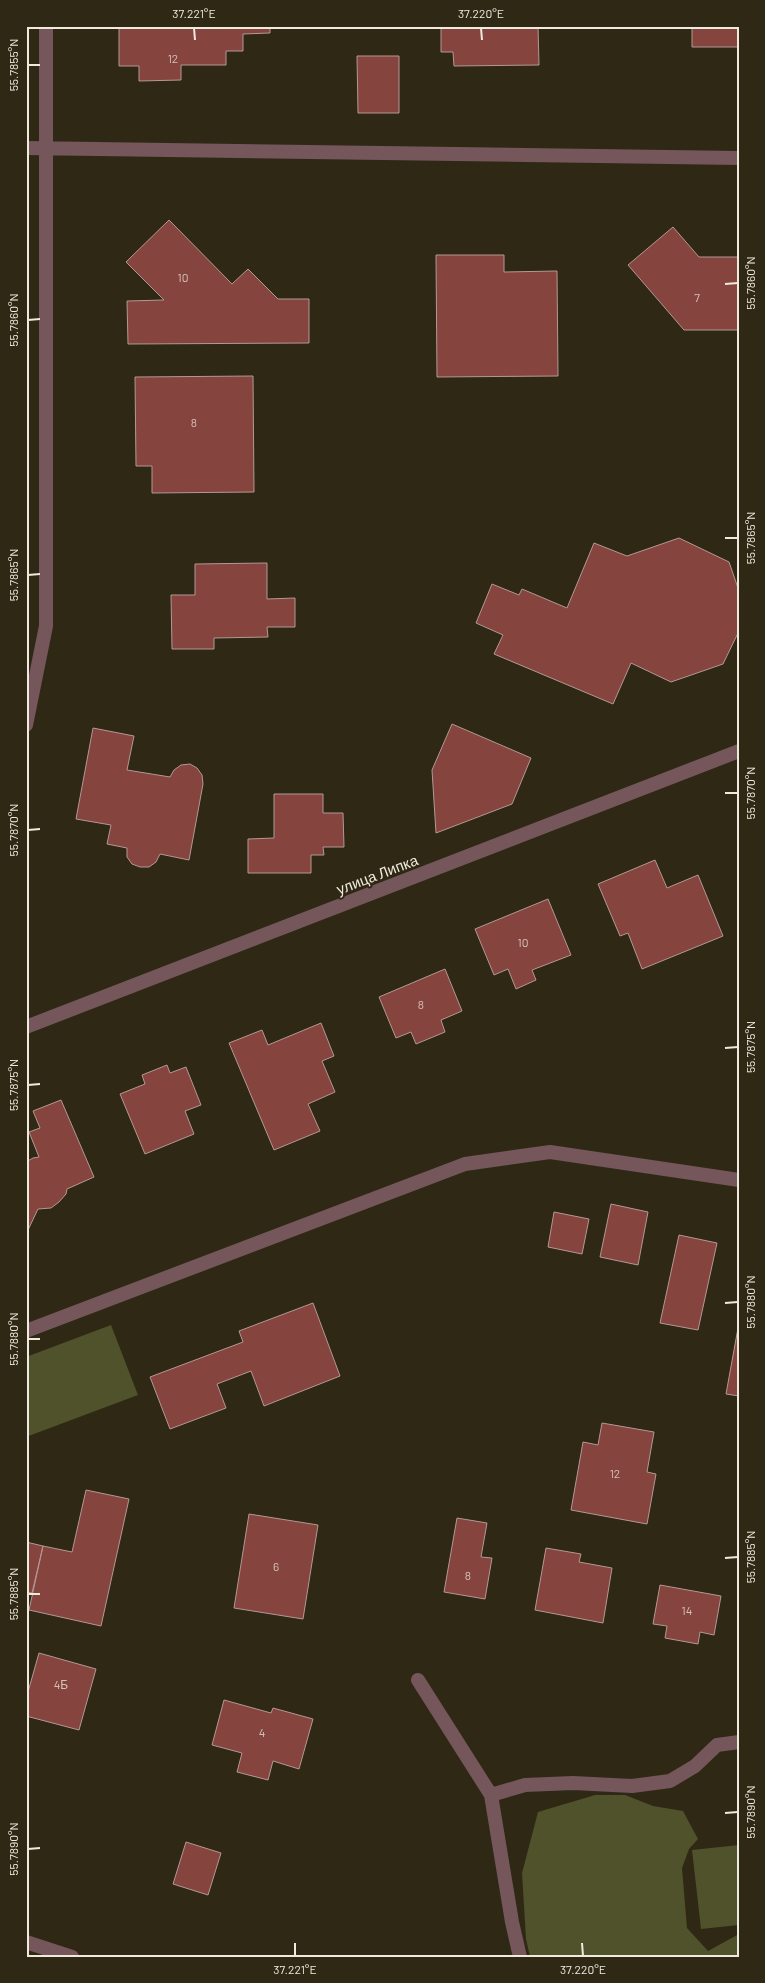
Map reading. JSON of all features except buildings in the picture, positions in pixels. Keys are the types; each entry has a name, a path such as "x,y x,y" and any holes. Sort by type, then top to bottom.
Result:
{"street":[{"path":"26,725 46,626 46,26"},
{"path":"26,148 739,158"},
{"name":"улица Липка","path":"26,1027 739,752"},
{"path":"26,1330 465,1164 550,1152 739,1180"},
{"path":"418,1680 491,1795 512,1922 520,1957"},
{"path":"491,1795 525,1785 573,1783 632,1786 670,1781 696,1766 717,1745 739,1742"},
{"path":"26,1942 72,1957"}],"green space":[{"path":"111,1325 138,1395 26,1437 26,1357"},
{"path":"595,1795 625,1795 653,1806 683,1811 698,1839 689,1849 682,1868 687,1928 708,1951 739,1934 739,1957 530,1957 526,1939 522,1873 538,1812"},
{"path":"739,1845 739,1925 701,1929 692,1850"}]}
